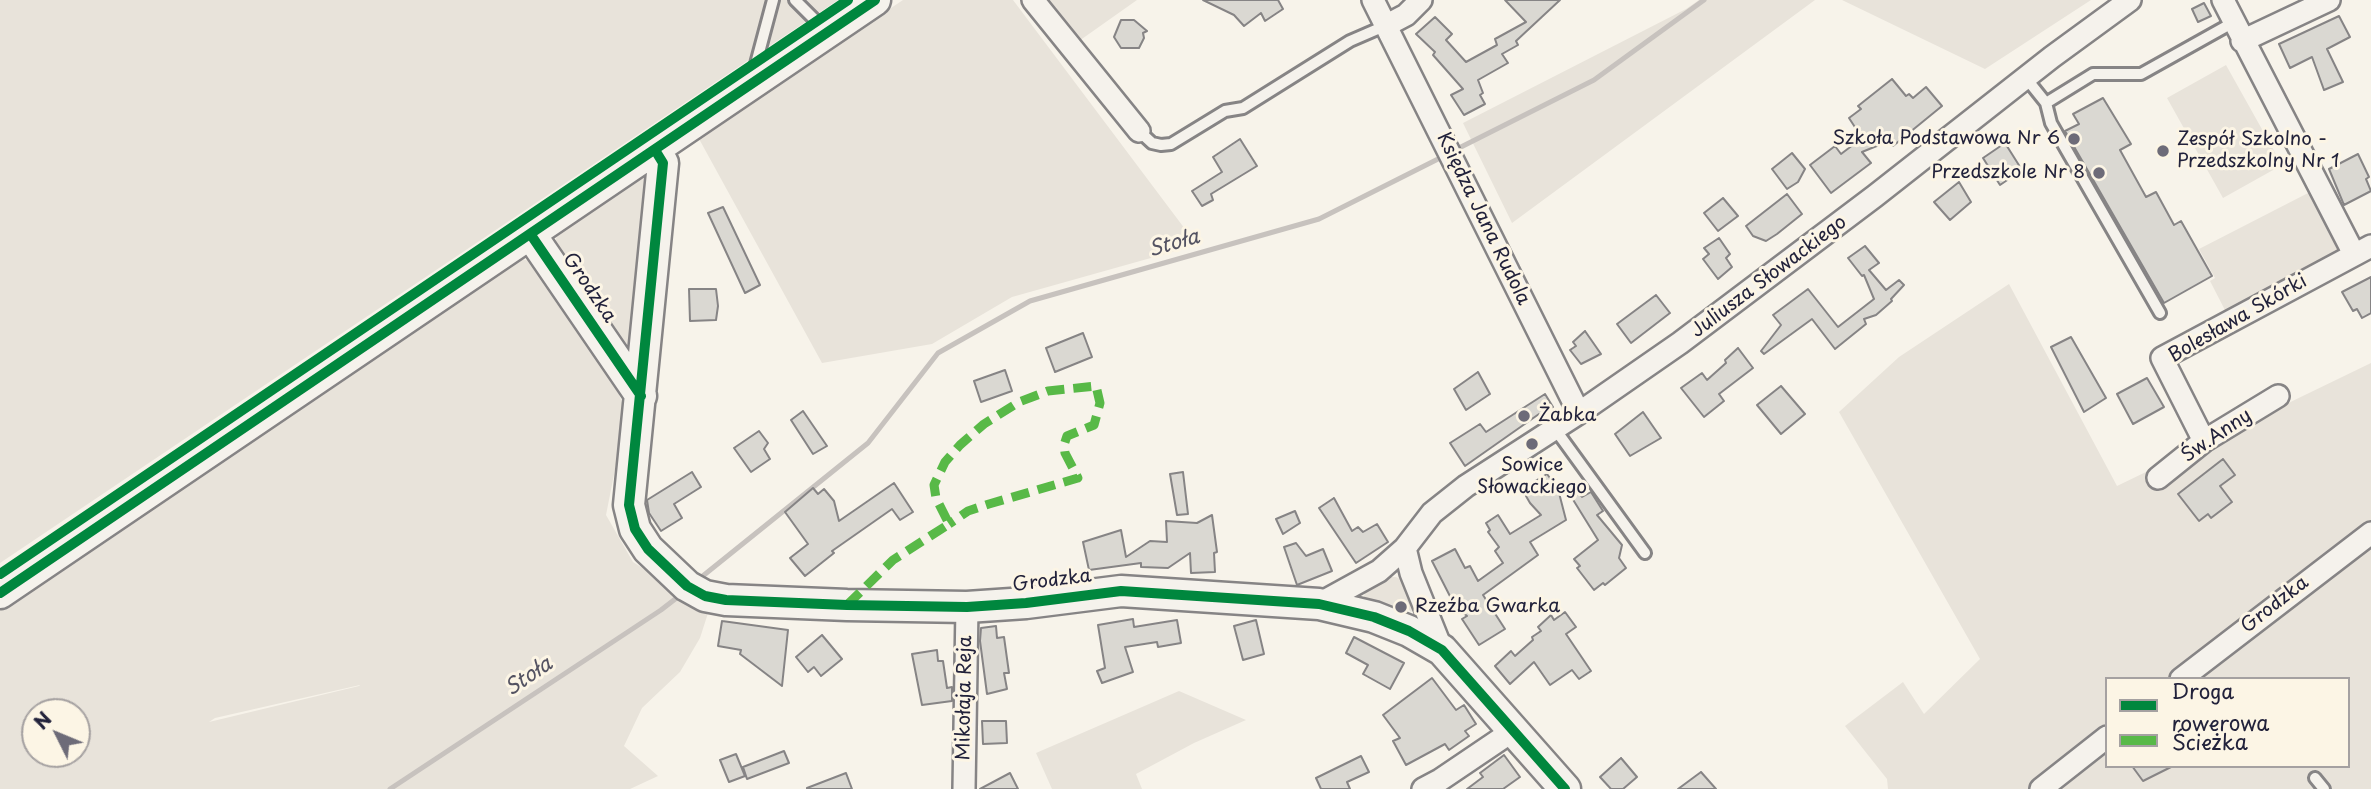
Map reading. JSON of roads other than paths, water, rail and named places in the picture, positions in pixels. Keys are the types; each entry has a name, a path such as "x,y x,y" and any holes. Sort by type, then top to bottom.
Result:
{"street":[{"path":"0,593 875,0"},
{"path":"1033,0 1139,131"},
{"name":"Księdza Jana Rudola","path":"1373,0 1580,413"},
{"path":"1387,25 1406,15 1421,0"},
{"name":"Juliusza Słowackiego","path":"1319,604 1379,571 1405,548 1432,513 1466,486 1580,413 1680,343 1776,272 2109,13 2130,0"},
{"name":"Bolesława Skórki","path":"2204,441 2162,358 2363,250 2223,0"},
{"path":"2238,31 2329,0"},
{"name":"Grodzka","path":"655,150 663,163 629,506 635,529 648,548 687,586 705,596 726,600 967,607 1026,603 1121,590 1319,604 1374,617 1409,631 1442,650 1565,789"},
{"name":"Grodzka","path":"531,235 641,396"},
{"name":"Św.Anny","path":"2158,478 2204,441 2278,396"},
{"name":"Grodzka","path":"2184,677 2371,533"},
{"path":"1405,548 1411,573 1442,650"},
{"name":"Mikołaja Reja","path":"964,789 967,607"},
{"path":"1423,789 1514,730"},
{"path":"2041,789 2105,739"}],"lane":[{"path":"750,86 773,0"},
{"path":"795,0 828,33"},
{"path":"1139,131 1152,143 1171,144 1225,111 1243,108 1350,41 1387,25"},
{"path":"2046,103 2094,74 2141,74 2238,31"},
{"path":"2026,78 2046,103 2051,123 2160,313"},
{"path":"1555,429 1645,553"},
{"path":"2315,778 2324,789"}],"waterway":[{"name":"Stoła","path":"1453,151 1594,80 1704,0"},
{"name":"Stoła","path":"699,579 868,443 938,353 1030,301 1319,219 1444,156"},
{"name":"Stoła","path":"390,789 683,593"}],"place":[{"name":"Szkoła Podstawowa Nr 6","path":"2074,139"},
{"name":"Zespół Szkolno - Przedszkolny Nr 1","path":"2163,151"},
{"name":"Przedszkole Nr 8","path":"2099,173"},
{"name":"Żabka","path":"1524,416"},
{"name":"Sowice Słowackiego","path":"1532,444"},
{"name":"Rzeźba Gwarka","path":"1401,607"}]}
